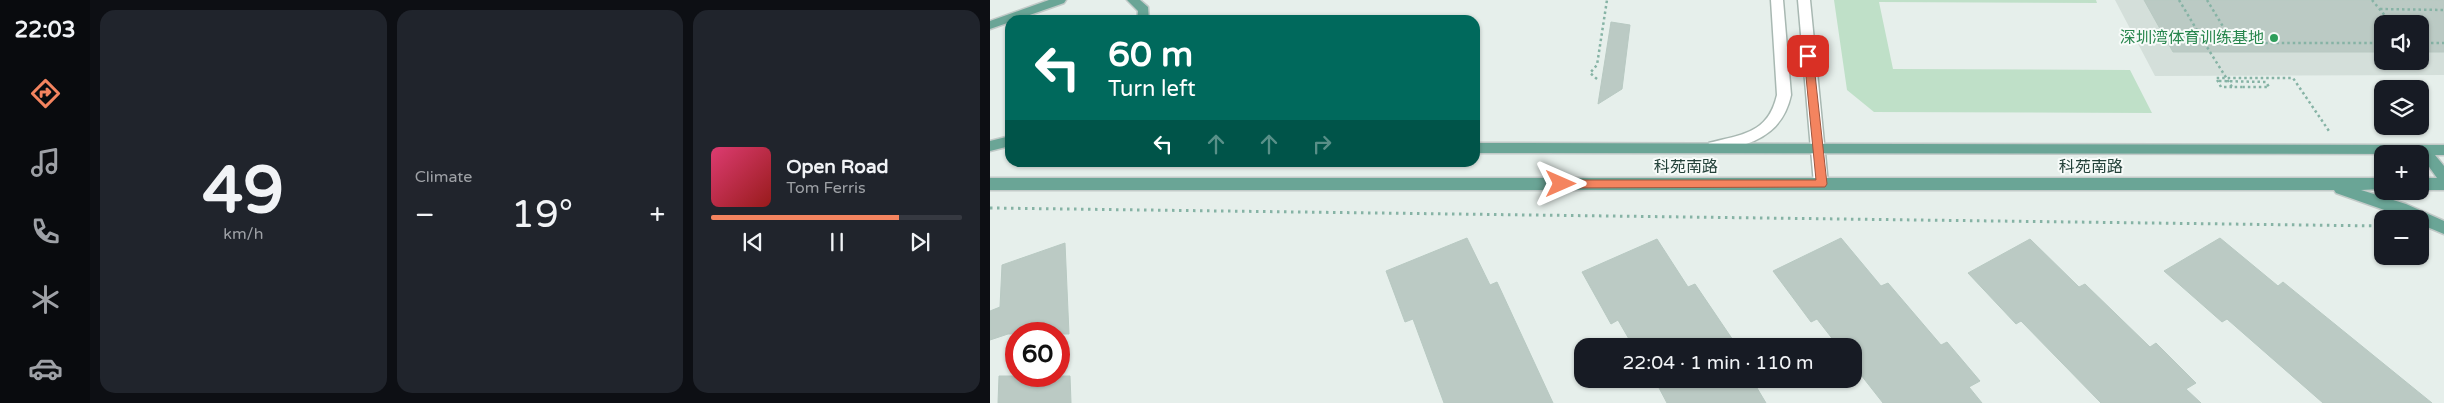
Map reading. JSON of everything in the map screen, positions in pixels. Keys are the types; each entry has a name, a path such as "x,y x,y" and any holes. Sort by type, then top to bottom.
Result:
{"main road":[{"path":"1018,15 1060,0"},
{"path":"1133,0 1144,10 1144,15"},
{"path":"990,25 1005,20"},
{"path":"990,146 1005,143"},
{"path":"990,146 1005,147"},
{"name":"科苑南路","path":"1480,148 2374,149"},
{"name":"科苑南路","path":"2429,149 2444,150"},
{"path":"2429,157 2444,177"},
{"name":"科苑南路","path":"990,184 2374,184"},
{"path":"2321,184 2370,197 2444,228"},
{"path":"2429,184 2444,184"}],"street":[{"path":"1707,149 1739,142 1757,135 1771,125 1782,110 1784,95 1777,0"},
{"path":"1804,0 1822,184"}],"path":[{"path":"1597,79 1590,73 1596,65 1607,0"},
{"path":"2179,0 2232,87"},
{"path":"2207,0 2233,43 2374,43"},
{"path":"2372,0 2384,15"},
{"path":"2380,10 2444,10"},
{"path":"2429,43 2444,43"},
{"path":"2218,81 2266,82 2269,87 2221,87 2216,78 2293,78 2331,133"},
{"path":"990,208 2374,226"}],"shaded area":[{"name":"深圳湾体育训练基地","path":"2115,0 2444,0 2444,75 2155,76"}],"green space":[{"path":"1834,0 2096,0 2097,3 1879,2 1893,69 2130,70 2152,113 1874,112 1847,90"}],"building":[{"name":"深圳湾体育训练基地","path":"2144,0 2444,0 2444,52 2429,52 2429,15 2374,15 2374,52 2173,52"},
{"path":"1611,22 1630,25 1622,89 1598,104"},
{"path":"1467,238 1490,285 1497,282 1553,403 1444,403 1413,319 1405,322 1386,271"},
{"path":"1841,238 1881,286 1888,283 1941,345 1947,342 1980,381 1969,387 1982,403 1883,403 1862,376 1862,338 1832,338 1817,319 1811,322 1773,271"},
{"path":"2220,238 2278,286 2283,282 2432,403 2323,403 2227,319 2222,322 2164,271"},
{"path":"1657,239 1688,287 1695,284 1732,338 1628,338 1618,320 1611,324 1582,272"},
{"path":"2030,239 2079,287 2085,284 2150,347 2156,343 2196,383 2186,389 2201,403 2101,403 2021,321 2016,324 1968,273"},
{"path":"1065,243 1068,322 1005,322 1005,335 990,340 990,311 1000,307 1002,265"},
{"path":"999,376 1005,376 1005,387 1070,387 1070,376 1071,403 998,403"},
{"path":"1659,388 1757,388 1766,403 1667,403"}],"place":[{"name":"深圳湾体育训练基地","path":"2274,38"}],"route":[{"path":"1561,184 1822,184 1808,56"}]}
